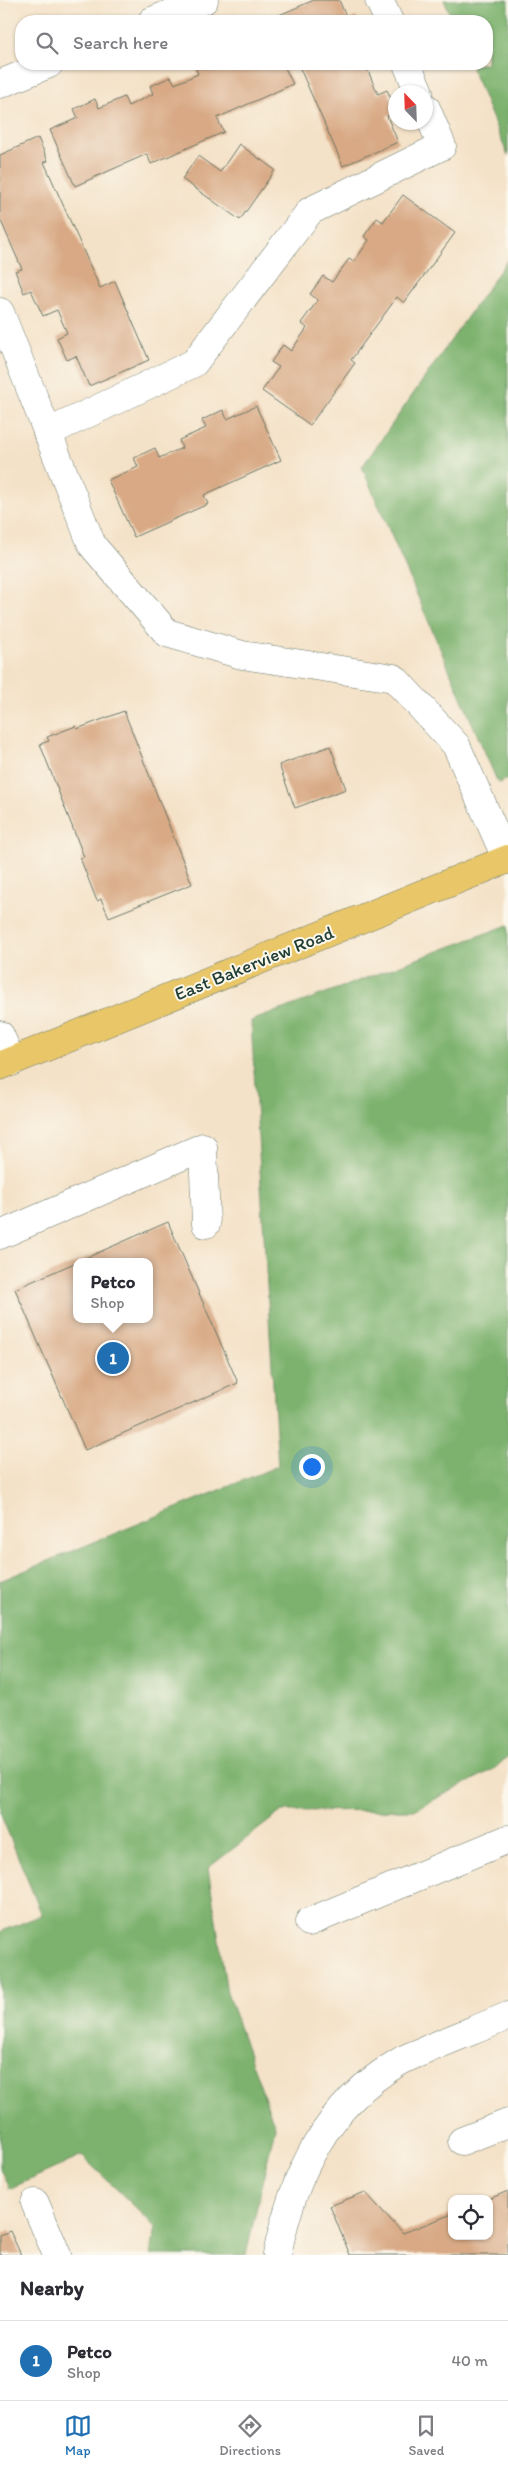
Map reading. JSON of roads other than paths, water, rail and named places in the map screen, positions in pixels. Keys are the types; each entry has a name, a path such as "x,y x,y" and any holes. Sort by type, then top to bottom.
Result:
{"main road":[{"name":"East Bakerview Road","path":"6,1064 507,859"}],"street":[{"path":"167,15 204,0"},
{"path":"380,0 386,15"},
{"path":"0,84 34,70"},
{"path":"409,70 416,85"},
{"path":"47,433 194,363 310,211 442,146 433,125"},
{"path":"0,312 92,545 167,633 242,655 394,678 456,745 507,859"},
{"path":"0,1035 6,1064"},
{"path":"0,1235 203,1147 206,1224"},
{"path":"309,1922 508,1839"},
{"path":"277,2255 287,2210 302,2169 326,2128 359,2090 400,2061 508,2016"},
{"path":"462,2141 508,2123"},
{"path":"34,2203 57,2255"}],"place":[{"name":"Petco","path":"113,1358"}]}
